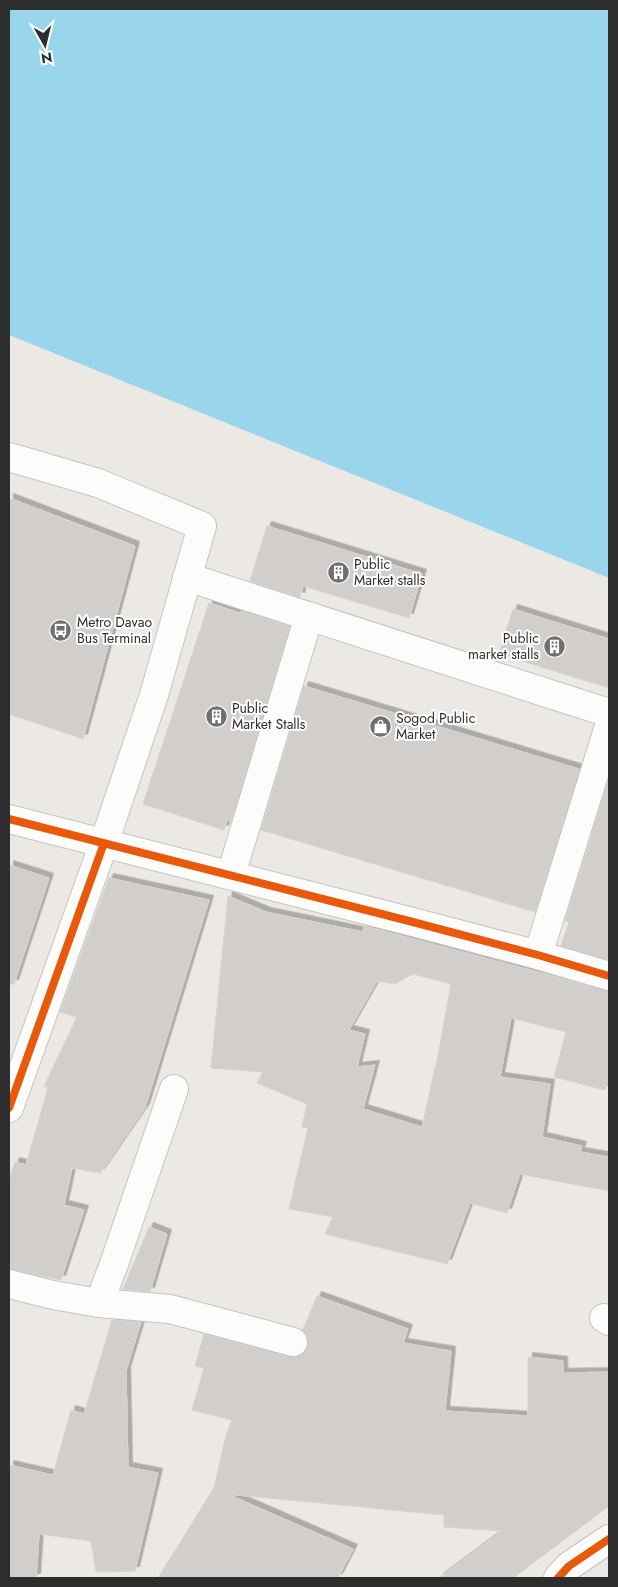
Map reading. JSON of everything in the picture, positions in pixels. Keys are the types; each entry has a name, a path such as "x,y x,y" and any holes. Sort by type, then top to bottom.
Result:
{"street":[{"path":"9,457 98,483 202,526 154,695 104,842 9,1108"},
{"path":"187,576 609,713"},
{"path":"231,876 309,616"},
{"path":"538,955 609,726"},
{"path":"9,819 538,955 609,976"},
{"path":"99,1303 174,1089"},
{"path":"9,1284 53,1296 99,1303 170,1309 293,1342"},
{"path":"558,1578 569,1566 609,1539"}],"water":[{"path":"9,9 609,9 609,578 9,335"}],"building":[{"name":"Metro Davao Bus Terminal","path":"9,498 135,546 83,739 9,714"},
{"name":"Public Market stalls","path":"267,526 422,574 409,618 303,586 300,597 250,581"},
{"name":"Public Market Stalls","path":"209,603 290,626 231,821 227,820 224,830 143,804"},
{"name":"Public market stalls","path":"513,609 609,639 609,688 499,654"},
{"path":"304,686 579,769 535,912 261,830"},
{"path":"609,778 609,960 561,946 569,922 565,921"},
{"path":"9,865 49,878 14,984 9,984"},
{"path":"109,878 209,900 145,1108 100,1173 72,1168 64,1205 84,1210 61,1280 9,1269 9,1180 15,1162 26,1165 48,1088 44,1086 77,1017 60,1012"},
{"path":"228,896 266,912 363,932 364,926 609,991 609,1074 605,1090 554,1077 566,1032 511,1018 500,1077 550,1084 542,1137 582,1146 580,1152 609,1157 609,1191 520,1174 507,1213 470,1203 447,1264 325,1234 333,1217 289,1209 308,1128 302,1127 307,1104 257,1083 263,1072 211,1068","holes":["413,974 451,984 436,1067 422,1127 363,1109 375,1065 357,1067 365,1034 349,1030 377,981 395,984"]},
{"path":"149,1227 167,1234 150,1292 123,1289"},
{"path":"317,1296 408,1329 403,1343 451,1351 445,1411 528,1416 528,1357 563,1361 563,1373 609,1372 609,1506 513,1578 439,1578 502,1531 444,1527 444,1515 227,1494 353,1549 338,1578 158,1578 214,1488 226,1435 232,1420 192,1410 204,1368 195,1366 204,1334 289,1357 297,1357 304,1353 308,1346 308,1338 303,1330"},
{"path":"112,1320 141,1322 126,1371 128,1467 158,1473 135,1571 96,1572 91,1541 39,1534 36,1578 9,1578 9,1465 53,1475 71,1410 84,1414"}],"cycle path":[{"path":"9,819 409,921 609,976"},
{"path":"9,1108 104,843"},
{"path":"558,1578 569,1566 609,1539"}],"place":[{"name":"Public Market stalls","path":"338,572"},
{"name":"Metro Davao Bus Terminal","path":"61,630"},
{"name":"Public market stalls","path":"555,646"},
{"name":"Public Market Stalls","path":"216,716"},
{"name":"Sogod Public Market","path":"380,726"}]}
